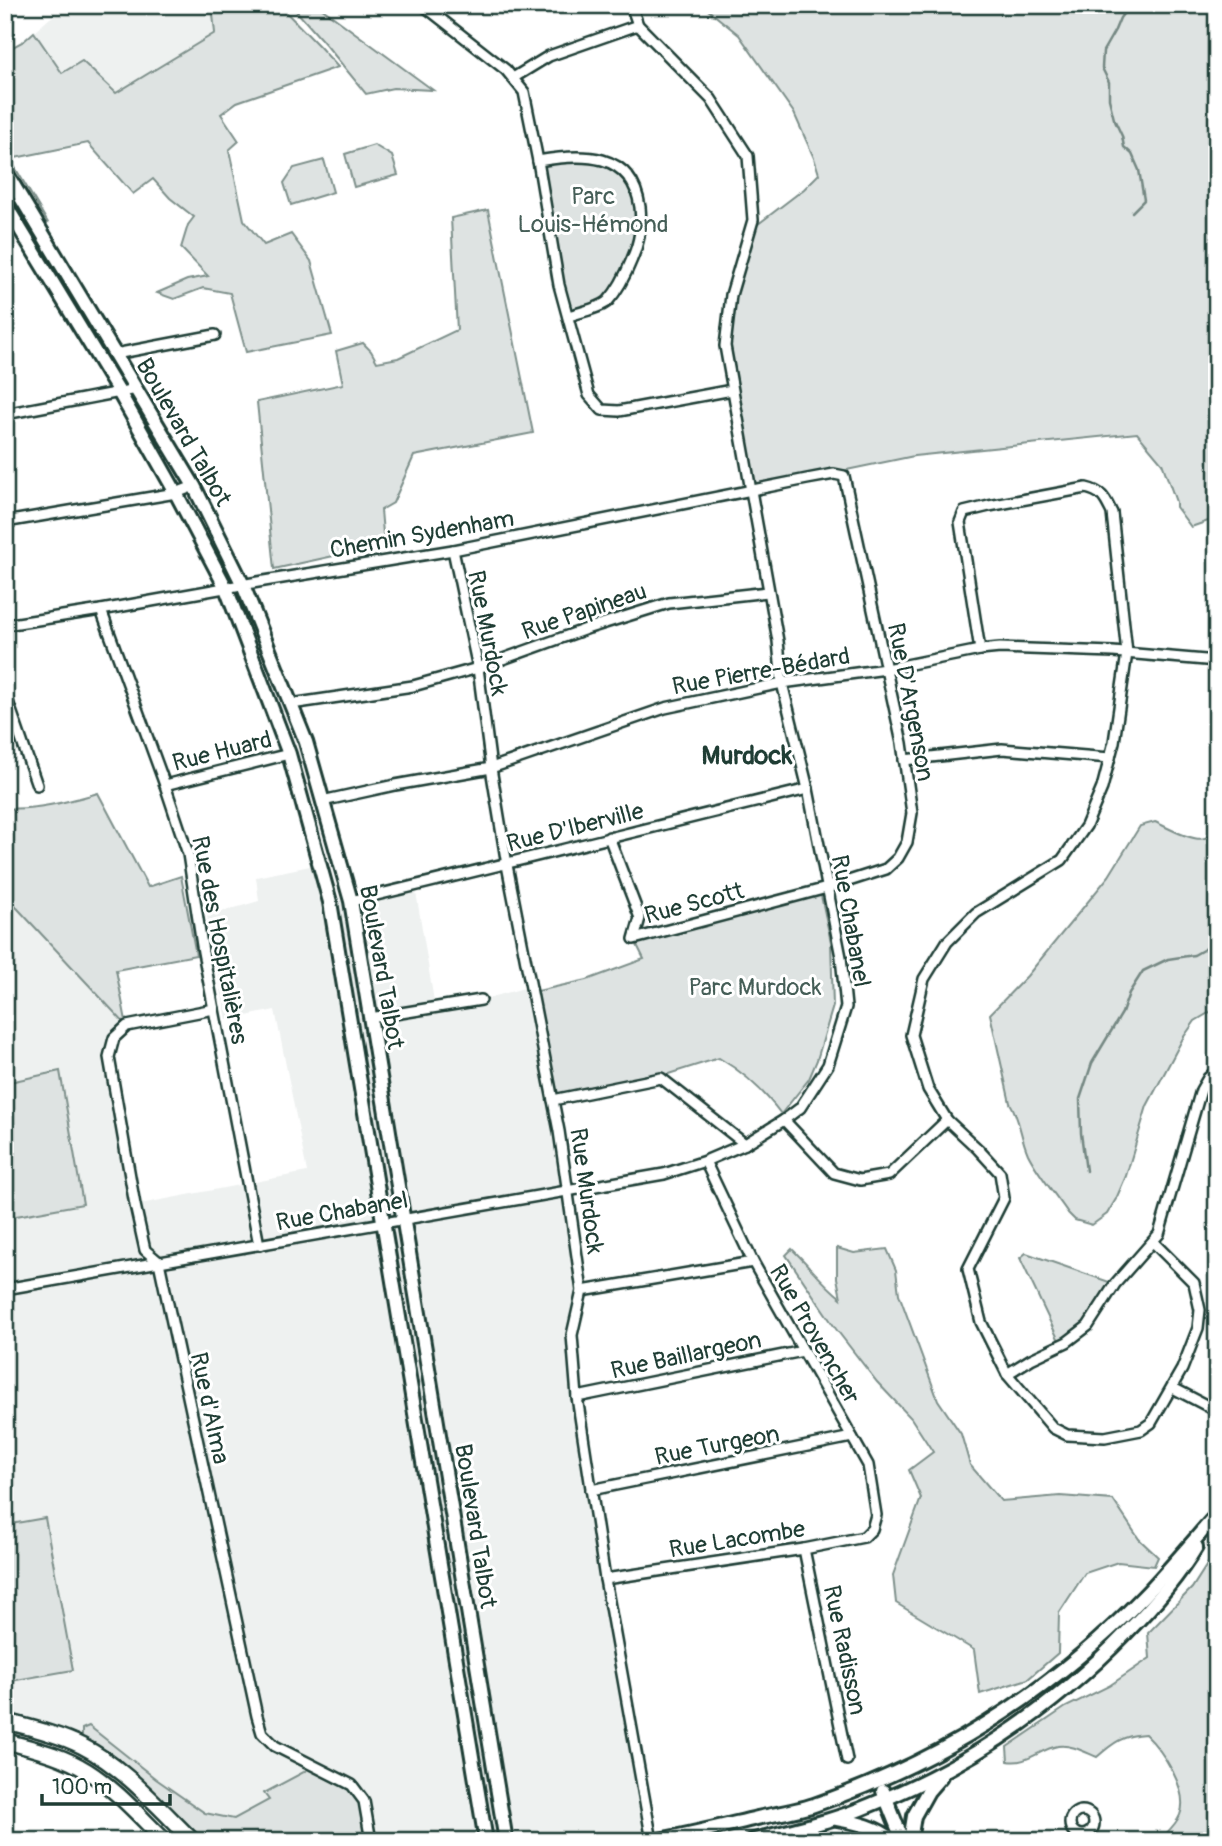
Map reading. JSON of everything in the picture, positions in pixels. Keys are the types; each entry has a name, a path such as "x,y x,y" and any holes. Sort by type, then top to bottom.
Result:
{"main road":[{"name":"Boulevard Talbot","path":"5,171 194,486 243,585 306,743 351,901 506,1841"},
{"name":"Boulevard Talbot","path":"5,204 119,392 226,588 289,754 330,902 486,1841"},
{"path":"751,1841 833,1819 887,1798 945,1771 1022,1724 1063,1693 1149,1610 1179,1573 1214,1517"},
{"path":"652,1841 811,1806 879,1781 946,1749 991,1722 1091,1646 1143,1597 1214,1517"},
{"path":"5,1721 61,1737 98,1755 128,1779 193,1841"},
{"path":"5,1741 57,1756 88,1771 165,1841"},
{"path":"910,1841 914,1816 928,1791 945,1771"},
{"path":"879,1781 904,1841"},
{"path":"833,1819 865,1824 894,1841"}],"street":[{"path":"424,5 506,70 524,92 559,285 589,395 602,410 619,411 732,390"},
{"name":"Rue Chabanel","path":"5,1289 664,1174 745,1144 784,1120 800,1108 828,1065 846,1007 841,957 808,789 782,683 778,641 725,346 731,295 753,220 748,156 710,99 638,25 631,5"},
{"path":"513,78 549,56 638,25"},
{"path":"538,161 571,155 589,156 610,163 629,175 638,194 641,235 623,279 606,303 568,316"},
{"path":"115,354 215,335"},
{"path":"5,414 136,389"},
{"name":"Chemin Sydenham","path":"5,625 453,550 834,474 844,476"},
{"name":"Rue D'Argenson","path":"827,888 886,869 898,858 907,842 912,813 902,743 844,476"},
{"path":"5,522 176,493 194,486"},
{"path":"980,650 960,522 964,512 1086,488 1097,491 1112,513 1127,653 1114,742 1102,788 1086,826 1062,860 976,914 947,942 924,979 911,1035 928,1089 947,1120 1000,1172 1004,1198 968,1269 981,1322 1007,1374 1053,1428 1068,1435 1105,1437 1142,1430 1151,1423 1173,1388 1198,1328 1200,1310 1194,1283 1153,1242"},
{"name":"Rue Murdock","path":"453,550 478,668 507,865 559,1130 582,1291 572,1335 577,1397 605,1579 652,1841"},
{"name":"Rue Papineau","path":"291,704 412,686 478,668 589,628 669,603 768,592"},
{"name":"Rue des Hospitalières","path":"101,610 188,854 203,952 259,1245"},
{"path":"1215,661 1217,630"},
{"name":"Rue Pierre-Bédard","path":"322,801 491,768 665,708 782,683 886,669 980,650 1000,648 1127,653 1215,661"},
{"path":"5,693 37,785"},
{"path":"904,760 1002,749 1110,758"},
{"name":"Rue Huard","path":"165,785 289,754"},
{"name":"Rue D'Iberville","path":"351,901 507,865 808,789"},
{"name":"Rue Scott","path":"609,838 640,918 634,939 827,888"},
{"path":"370,1018 481,1000"},
{"name":"Rue d'Alma","path":"214,1009 127,1026 114,1038 109,1057 135,1205 145,1250 159,1262 262,1733 275,1746 352,1785 364,1801 371,1841"},
{"path":"1007,1374 1067,1342 1088,1326 1115,1284 1159,1234 1201,1090 1217,1070"},
{"path":"553,1100 661,1078 745,1144"},
{"path":"784,1120 834,1173 860,1180 889,1175 947,1120"},
{"name":"Rue Provencher","path":"705,1161 752,1262 868,1465 876,1515 872,1529"},
{"path":"582,1291 752,1262"},
{"name":"Rue Baillargeon","path":"577,1397 803,1351"},
{"path":"1173,1388 1217,1411"},
{"name":"Rue Turgeon","path":"591,1490 852,1437"},
{"name":"Rue Lacombe","path":"605,1579 804,1549 864,1537 872,1529"},
{"name":"Rue Radisson","path":"804,1549 847,1760"}],"shaded area":[{"path":"74,5 212,5 215,33 116,93 82,61 62,73 34,32 50,18"},
{"path":"320,864 330,902 351,901 415,886 435,1007 481,1000 531,986 582,1291 572,1335 577,1397 635,1746 657,1841 371,1841 304,1772 264,1793 269,1800 234,1819 206,1813 156,1779 82,1746 5,1721 5,895 127,1026 114,1038 109,1057 135,1205 307,1172 275,1010 227,1020 207,916 259,901 256,877"}],"green space":[{"path":"212,5 279,5 338,67 237,102 221,114 239,141 229,150 244,220 264,245 291,234 311,261 332,335 246,352 230,293 203,288 174,299 157,293 187,280 208,276 181,248 188,225 194,217 170,198 153,179 133,194 88,143 10,159 48,223 41,225 5,166 5,51 34,32 62,73 82,61 116,93 215,33"},
{"path":"291,5 317,5 433,90 393,88 366,94"},
{"path":"702,5 1217,5 1217,518 1191,527 1176,507 1162,463 1137,433 914,456 750,490 725,346 731,295 749,231 804,189 819,174 794,113 739,35"},
{"path":"374,145 392,156 398,175 354,187 345,154"},
{"name":"Parc Louis-Hémond","path":"571,155 610,163 638,194 641,235 606,303 568,316 538,161"},
{"path":"324,160 333,192 291,205 284,183 294,168"},
{"path":"488,210 533,433 414,456 393,503 381,510 384,545 274,569 257,402 343,384 336,351 363,343 377,362 398,358 457,330 451,218"},
{"path":"98,793 148,887 181,876 196,955 116,970 127,1026 5,895 5,808 40,807"},
{"path":"1155,822 1199,839 1213,833 1217,824 1217,1008 1195,1021 1183,1038 1147,1106 1126,1176 1116,1199 1107,1214 1092,1225 1075,1220 1068,1213 1028,1154 1010,1103 990,1014 1027,976 1109,876 1140,826"},
{"name":"Parc Murdock","path":"820,891 831,942 833,1006 809,1079 781,1114 753,1083 719,1058 643,1082 557,1100 533,992 587,980 644,959 634,939"},
{"path":"60,1071 83,1204 5,1218 5,1083"},
{"path":"837,1248 854,1253 887,1249 896,1270 899,1294 938,1400 961,1434 970,1465 1001,1501 1060,1496 1113,1500 1139,1539 1158,1557 1154,1566 1118,1562 1085,1573 1059,1613 1058,1653 1028,1679 980,1694 974,1650 896,1603 893,1575 921,1498 909,1470 933,1452 911,1418 877,1382 836,1329 786,1255 792,1249 841,1298 837,1278"},
{"path":"1026,1253 1115,1284 1088,1326 1061,1345 1020,1258"},
{"path":"45,1518 73,1670 5,1682 5,1525"},
{"path":"1217,1549 1217,1841 1159,1841 1180,1815 1181,1794 1166,1760 1145,1734 1119,1741 1097,1757 1068,1746 1058,1746 1015,1762 1008,1761 1007,1747 1066,1707 1109,1686 1150,1658 1148,1633 1192,1588"},
{"path":"89,1726 156,1779 205,1813 234,1819 269,1800 264,1793 304,1772 312,1764 352,1785 364,1801 371,1841 193,1841 82,1746 82,1729"}],"waterway":[{"path":"1130,5 1103,51 1102,68 1109,82 1109,99 1124,147 1132,154 1139,170 1144,200 1132,212"},
{"path":"1086,1171 1080,1099 1092,1063 1122,1013 1129,993 1143,971 1168,959 1194,955 1217,942"}],"district":[{"name":"Murdock","path":"747,755"}]}
